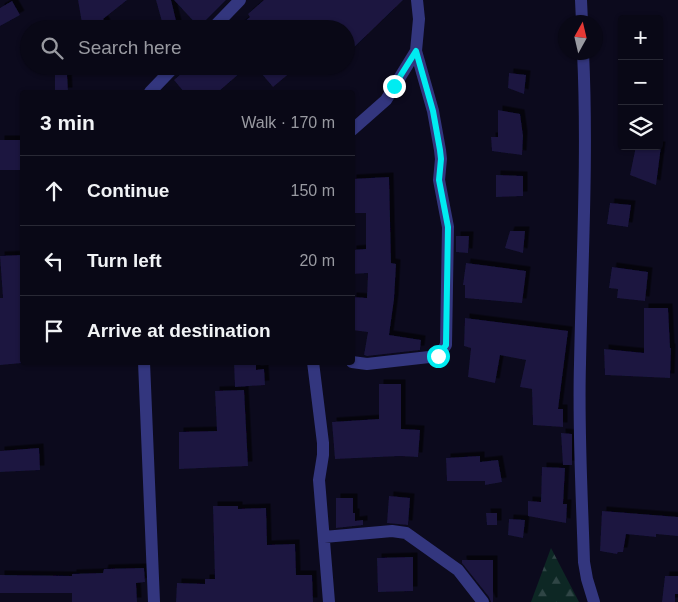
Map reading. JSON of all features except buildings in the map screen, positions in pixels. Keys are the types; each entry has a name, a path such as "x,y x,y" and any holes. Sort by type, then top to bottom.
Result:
{"street":[{"path":"221,20 240,0"},
{"path":"355,362 367,364 438,356 446,345 448,227 439,180 441,159 433,111 416,51 419,20 417,0"},
{"path":"581,0 582,15"},
{"path":"355,127 386,100 416,51"},
{"path":"583,60 585,148 580,375 584,562 586,579 594,602"},
{"path":"152,90 166,75"},
{"path":"144,365 154,602"},
{"path":"313,365 323,443 319,480 329,602"},
{"path":"324,537 392,531 406,533 458,570 483,602"}],"green space":[{"path":"551,548 579,602 531,602"}],"route":[{"path":"394,86 416,51 433,111 440,150 439,180 449,238 446,267 446,345 438,356"}]}
